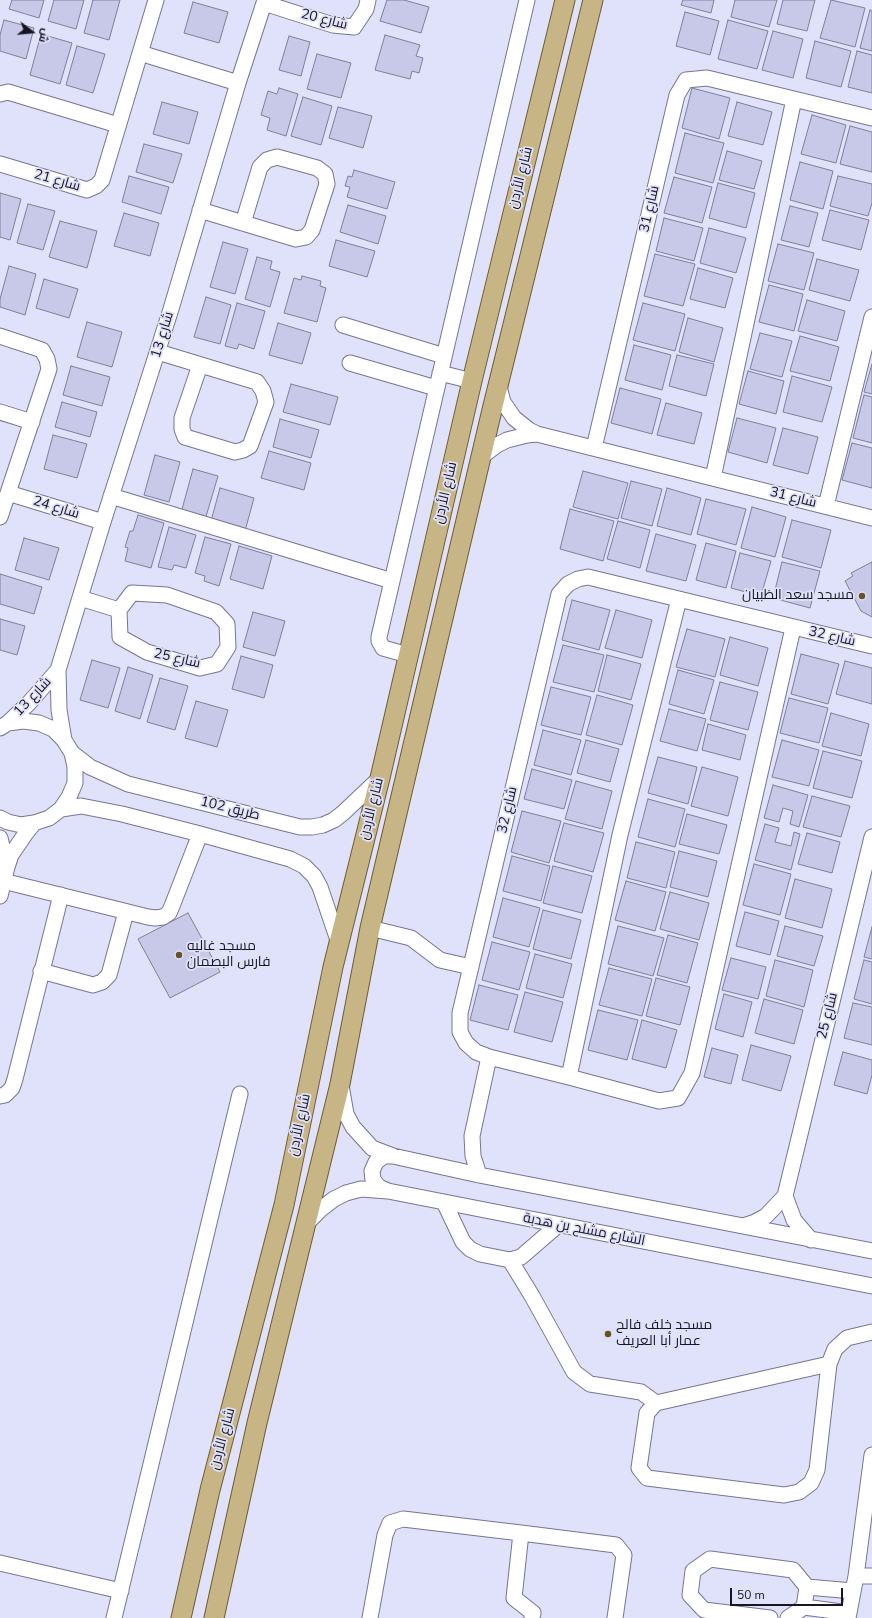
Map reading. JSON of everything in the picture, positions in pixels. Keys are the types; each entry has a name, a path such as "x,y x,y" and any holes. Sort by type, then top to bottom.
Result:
{"main road":[{"name":"شارع الأردن","path":"181,1618 210,1490 284,1205 339,943 380,778 472,380 565,0"},
{"name":"شارع الأردن","path":"214,1618 257,1424 340,1084 370,928 498,383 593,0"},
{"path":"560,20 567,13 576,12 584,19 586,27"},
{"path":"210,1490 215,1482 225,1478 235,1483 237,1488 237,1495 221,1553 220,1571 222,1586"}],"street":[{"name":"شارع 21","path":"0,164 87,190 96,186 102,180 156,0"},
{"name":"شارع 20","path":"265,2 333,25 354,27 366,9 368,0"},
{"path":"408,655 383,648 379,641 436,388 527,0"},
{"name":"شارع 13","path":"64,740 59,710 58,670 111,496 158,352 238,83 265,2"},
{"path":"140,53 238,83"},
{"name":"شارع 31","path":"594,448 677,95 686,80 707,78 872,118"},
{"path":"0,94 8,92 118,125"},
{"path":"713,478 794,99"},
{"path":"200,210 243,223 296,239 306,237 312,230 327,184 325,174 317,168 278,157 268,160 260,167 243,223"},
{"name":"شارع 31","path":"826,506 872,317"},
{"path":"343,325 444,356"},
{"path":"0,336 42,350 47,360 49,369 0,517"},
{"path":"158,352 257,382 263,391 266,402 250,446 243,450 235,452 185,436 182,429 182,418 200,365"},
{"path":"350,363 436,388"},
{"path":"440,373 472,380"},
{"name":"شارع 31","path":"498,383 504,402 514,418 528,430 537,434 872,518"},
{"path":"0,412 32,422"},
{"name":"شارع 31","path":"481,457 497,445 507,440 527,434 537,434"},
{"name":"شارع 24","path":"8,493 103,522"},
{"path":"111,496 392,581"},
{"name":"شارع 32","path":"793,628 692,1073 678,1098 659,1102 476,1052 466,1043 460,1032 460,1013 559,594 568,584 578,579 588,577 872,646"},
{"name":"شارع 25","path":"132,593 167,595 216,612 227,624 228,647 217,664 200,668 147,652 120,637 119,610 132,593"},
{"path":"80,598 119,610"},
{"path":"569,1077 620,835 679,599"},
{"name":"شارع 13","path":"4,725 30,703 58,670"},
{"path":"0,818 8,822 21,825 34,823 49,818 61,809 69,797 75,783 75,768 72,753 64,740 53,730 39,723 24,721 4,725"},
{"name":"طريق 102","path":"72,753 90,767 128,784 300,827 323,825 334,820 380,778"},
{"path":"61,809 82,806 122,814 290,859 304,866 314,876 320,887 339,943"},
{"path":"0,896 5,874 18,843 34,823"},
{"path":"5,874 61,895 126,912 156,918 163,917 169,913 200,834"},
{"name":"شارع 25","path":"742,1226 755,1222 766,1216 785,1196 872,837"},
{"path":"0,838 5,874"},
{"path":"0,1096 5,1095 12,1088 61,895"},
{"path":"41,971 93,985 102,982 109,975 126,912"},
{"path":"370,928 411,938 440,960 471,967"},
{"path":"479,1175 473,1156 472,1136 490,1057"},
{"path":"340,1084 346,1114 353,1127 372,1148 393,1156 479,1175 872,1251"},
{"path":"114,1618 240,1094"},
{"path":"388,1191 379,1187 373,1180 372,1171 376,1162 384,1156 393,1156"},
{"name":"الشارع مشلح بن هدبة","path":"306,1223 334,1199 346,1193 361,1189 388,1191 872,1286"},
{"path":"785,1196 794,1220 811,1240"},
{"path":"444,1202 463,1242 470,1249 480,1254 510,1260 521,1257 558,1225"},
{"path":"510,1260 532,1296 574,1372 590,1384 641,1392 656,1403"},
{"path":"829,1364 656,1403 647,1413 639,1468 647,1478 784,1495 799,1492 811,1483 817,1470 829,1364 835,1349 848,1338 872,1332"},
{"path":"788,1618 804,1607 849,1615 856,1576 872,1455"},
{"path":"370,1618 385,1535 390,1523 403,1519 616,1545 624,1555 616,1618"},
{"path":"521,1533 514,1598 533,1613 532,1618"},
{"path":"770,1618 704,1610 690,1595 694,1571 710,1559 794,1570 807,1587 804,1607"},
{"path":"0,1563 120,1591"},
{"path":"856,1576 872,1576"},
{"path":"807,1587 853,1591"}],"building":[{"path":"12,0 44,0 39,18 9,9"},
{"path":"54,0 84,0 76,29 48,21"},
{"path":"93,0 120,0 109,40 84,33"},
{"path":"387,0 404,0 429,7 421,33 380,21"},
{"path":"683,0 714,0 711,13 681,5"},
{"path":"735,0 777,0 769,27 731,17"},
{"path":"783,0 815,0 807,31 777,24"},
{"path":"831,0 865,8 855,47 820,38"},
{"path":"193,2 228,12 219,43 184,33"},
{"path":"870,10 872,11 872,51 860,48"},
{"path":"685,12 719,21 710,55 676,46"},
{"path":"4,20 34,28 26,59 0,51 0,35"},
{"path":"728,20 768,31 757,69 718,59"},
{"path":"773,31 803,39 793,78 762,70"},
{"path":"41,34 72,43 60,84 30,75"},
{"path":"385,35 420,45 416,56 423,58 419,73 412,71 410,79 375,70"},
{"path":"289,36 310,42 301,76 279,70"},
{"path":"815,41 851,51 841,87 806,78"},
{"path":"77,46 105,54 93,93 66,85"},
{"path":"857,51 872,55 872,93 848,87"},
{"path":"317,54 351,63 341,98 307,89"},
{"path":"279,88 298,94 286,136 267,130 270,118 261,115 268,91 277,94"},
{"path":"692,88 730,98 719,139 682,128"},
{"path":"303,97 332,106 321,145 291,136"},
{"path":"162,102 198,112 189,144 153,134"},
{"path":"737,102 772,112 763,145 728,136"},
{"path":"338,107 372,116 363,148 329,138"},
{"path":"812,115 846,125 836,163 801,154"},
{"path":"850,126 872,132 872,172 840,164"},
{"path":"685,133 724,143 713,183 675,173"},
{"path":"144,144 182,154 173,183 136,172"},
{"path":"727,151 762,161 754,189 719,180"},
{"path":"800,162 833,171 823,209 790,200"},
{"path":"354,170 395,182 387,209 347,197 350,187 345,186 348,176 352,177"},
{"path":"129,176 169,187 161,214 122,202"},
{"path":"838,176 872,184 872,203 868,216 830,206"},
{"path":"674,177 712,187 702,223 664,213"},
{"path":"718,183 755,193 746,228 709,218"},
{"path":"0,193 21,199 10,240 0,237"},
{"path":"28,204 55,211 43,250 17,243"},
{"path":"348,205 386,216 378,244 340,232"},
{"path":"790,206 818,213 809,247 781,240"},
{"path":"830,210 869,220 861,250 822,240"},
{"path":"124,213 159,223 150,256 114,246"},
{"path":"664,218 703,228 694,261 656,251"},
{"path":"60,221 97,231 87,268 49,257"},
{"path":"709,228 746,238 736,273 700,263"},
{"path":"336,240 375,251 367,277 329,266"},
{"path":"223,242 248,249 235,294 210,287"},
{"path":"778,244 814,253 804,290 768,281"},
{"path":"655,254 695,264 683,306 644,296"},
{"path":"257,257 272,261 270,269 280,272 270,307 245,299"},
{"path":"817,259 859,270 850,301 809,290"},
{"path":"9,266 36,274 25,315 0,307 0,299"},
{"path":"698,268 733,278 725,308 690,299"},
{"path":"302,276 321,281 320,286 326,288 317,322 284,313 294,278 301,280"},
{"path":"44,279 78,289 69,318 36,308"},
{"path":"769,285 803,294 794,331 759,322"},
{"path":"206,297 231,305 220,344 194,337"},
{"path":"807,300 845,311 837,341 798,331"},
{"path":"237,303 265,311 254,349 239,344 237,349 225,346"},
{"path":"643,303 685,314 675,351 633,340"},
{"path":"688,318 723,328 714,362 679,352"},
{"path":"87,322 122,332 112,367 77,357"},
{"path":"278,323 311,333 302,364 269,355"},
{"path":"760,333 792,341 782,377 750,369"},
{"path":"800,336 839,347 830,381 790,371"},
{"path":"634,345 671,355 662,390 625,380"},
{"path":"677,355 714,364 706,396 669,386"},
{"path":"872,364 872,394 864,392"},
{"path":"71,366 110,377 102,406 63,395"},
{"path":"748,371 784,381 776,414 739,404"},
{"path":"792,376 832,387 822,422 783,412"},
{"path":"291,384 338,397 330,425 283,412"},
{"path":"620,388 661,399 652,434 611,423"},
{"path":"864,395 872,397 872,443 853,438"},
{"path":"62,402 97,412 90,437 55,427"},
{"path":"666,403 702,413 694,444 657,435"},
{"path":"737,418 776,428 767,463 728,452"},
{"path":"280,419 319,430 311,458 273,447"},
{"path":"783,428 818,437 808,474 773,465"},
{"path":"53,435 87,444 77,478 44,469"},
{"path":"852,443 872,448 872,488 842,480"},
{"path":"269,451 311,463 304,490 261,478"},
{"path":"155,455 180,462 169,502 144,495"},
{"path":"193,469 218,476 205,520 181,513"},
{"path":"583,471 628,483 618,519 573,507"},
{"path":"631,481 662,489 652,526 621,518"},
{"path":"220,488 254,498 245,531 211,521"},
{"path":"667,488 701,498 691,535 657,526"},
{"path":"706,499 746,509 736,545 697,534"},
{"path":"752,507 786,517 775,557 741,548"},
{"path":"570,509 614,521 603,561 560,549"},
{"path":"138,515 164,523 151,568 125,561 128,548 125,547 130,531 133,531"},
{"path":"792,520 831,530 821,568 782,557"},
{"path":"618,521 650,530 640,568 607,559"},
{"path":"169,527 196,535 186,568 174,565 172,570 158,567"},
{"path":"656,534 696,545 686,581 646,571"},
{"path":"205,537 231,544 219,586 204,581 205,576 195,573"},
{"path":"24,538 59,548 49,580 15,570"},
{"path":"706,543 736,551 726,588 696,580"},
{"path":"239,546 272,556 263,589 230,579"},
{"path":"740,553 771,561 761,596 731,588"},
{"path":"782,562 820,571 810,608 773,598"},
{"name":"مسجد سعد الظبيان","path":"872,562 872,617 861,611 845,581 853,576 851,573"},
{"path":"0,574 42,587 34,614 0,604"},
{"path":"572,600 610,610 599,650 562,640"},
{"path":"616,610 652,620 642,658 605,648"},
{"path":"253,612 285,621 275,656 243,647"},
{"path":"0,619 25,626 17,655 0,650"},
{"path":"687,629 725,639 715,677 676,667"},
{"path":"730,637 768,648 758,686 720,675"},
{"path":"563,645 604,655 594,692 553,682"},
{"path":"801,654 839,664 828,704 791,694"},
{"path":"607,655 641,664 631,700 598,691"},
{"path":"241,656 273,665 264,698 232,689"},
{"path":"92,660 120,668 108,708 80,700"},
{"path":"845,661 872,668 872,704 836,694"},
{"path":"128,667 153,675 140,719 115,711"},
{"path":"678,670 714,680 704,714 669,704"},
{"path":"160,678 188,686 175,730 147,722"},
{"path":"720,682 758,692 748,730 710,720"},
{"path":"551,687 591,697 581,735 541,725"},
{"path":"597,695 633,705 622,745 586,735"},
{"path":"789,698 828,708 819,743 780,733"},
{"path":"196,701 228,710 217,747 185,738"},
{"path":"669,709 706,719 697,751 660,741"},
{"path":"831,713 869,724 861,756 822,746"},
{"path":"708,724 746,735 740,760 702,750"},
{"path":"543,730 581,740 571,775 534,765"},
{"path":"586,740 619,749 610,782 577,773"},
{"path":"782,740 819,750 809,786 772,777"},
{"path":"823,751 862,761 852,798 813,788"},
{"path":"658,757 697,767 688,804 648,793"},
{"path":"702,767 738,777 728,816 691,806"},
{"path":"532,769 572,780 564,809 524,799"},
{"path":"576,781 612,791 602,829 565,819"},
{"path":"773,785 808,795 799,827 790,824 793,811 783,808 779,822 764,818"},
{"path":"812,796 850,806 841,837 803,827"},
{"path":"648,799 685,809 675,847 638,837"},
{"path":"522,811 561,821 549,863 511,852"},
{"path":"687,814 727,825 719,854 679,844"},
{"path":"564,823 604,833 593,872 554,861"},
{"path":"765,824 779,828 775,842 791,846 794,832 800,834 791,870 755,860"},
{"path":"807,833 840,842 832,873 798,864"},
{"path":"636,842 675,852 666,888 627,878"},
{"path":"679,851 717,861 708,897 670,887"},
{"path":"512,856 550,866 541,901 503,891"},
{"path":"754,864 791,874 780,915 743,905"},
{"path":"553,866 592,876 582,913 543,903"},
{"path":"795,879 832,889 822,928 785,918"},
{"path":"626,881 666,892 655,931 615,920"},
{"path":"670,892 709,903 699,940 660,929"},
{"path":"503,898 540,908 529,947 493,937"},
{"path":"543,910 581,920 571,959 533,949"},
{"path":"745,912 779,921 770,955 736,946"},
{"name":"مسجد غاليه فارس البصمان","path":"188,913 220,972 170,998 138,939"},
{"path":"618,926 664,938 653,976 608,964"},
{"path":"785,926 823,936 814,966 777,956"},
{"path":"872,927 872,959 864,957"},
{"path":"668,935 698,943 687,983 657,975"},
{"path":"492,942 530,952 519,990 482,980"},
{"path":"535,954 572,964 563,998 526,988"},
{"path":"731,958 766,967 758,999 722,990"},
{"path":"775,960 813,970 804,1007 766,996"},
{"path":"864,960 872,962 872,1004 854,999"},
{"path":"609,968 652,979 642,1016 599,1005"},
{"path":"656,978 690,987 680,1025 646,1016"},
{"path":"479,985 518,995 508,1030 470,1020"},
{"path":"525,992 563,1002 552,1042 514,1032"},
{"path":"724,994 752,1002 743,1037 715,1029"},
{"path":"764,999 803,1010 794,1044 755,1033"},
{"path":"853,1003 872,1007 872,1045 844,1038"},
{"path":"598,1010 638,1020 627,1060 588,1050"},
{"path":"642,1020 677,1030 666,1068 632,1059"},
{"path":"751,1045 791,1056 781,1091 742,1080"},
{"path":"712,1048 738,1055 731,1084 704,1077"},
{"path":"843,1052 872,1060 872,1075 867,1094 834,1085"}],"place":[{"name":"مسجد سعد الظبيان","path":"862,596"},
{"name":"مسجد غاليه فارس البصمان","path":"179,955"},
{"name":"مسجد خلف فالح عمار أبا العريف","path":"608,1334"}]}
